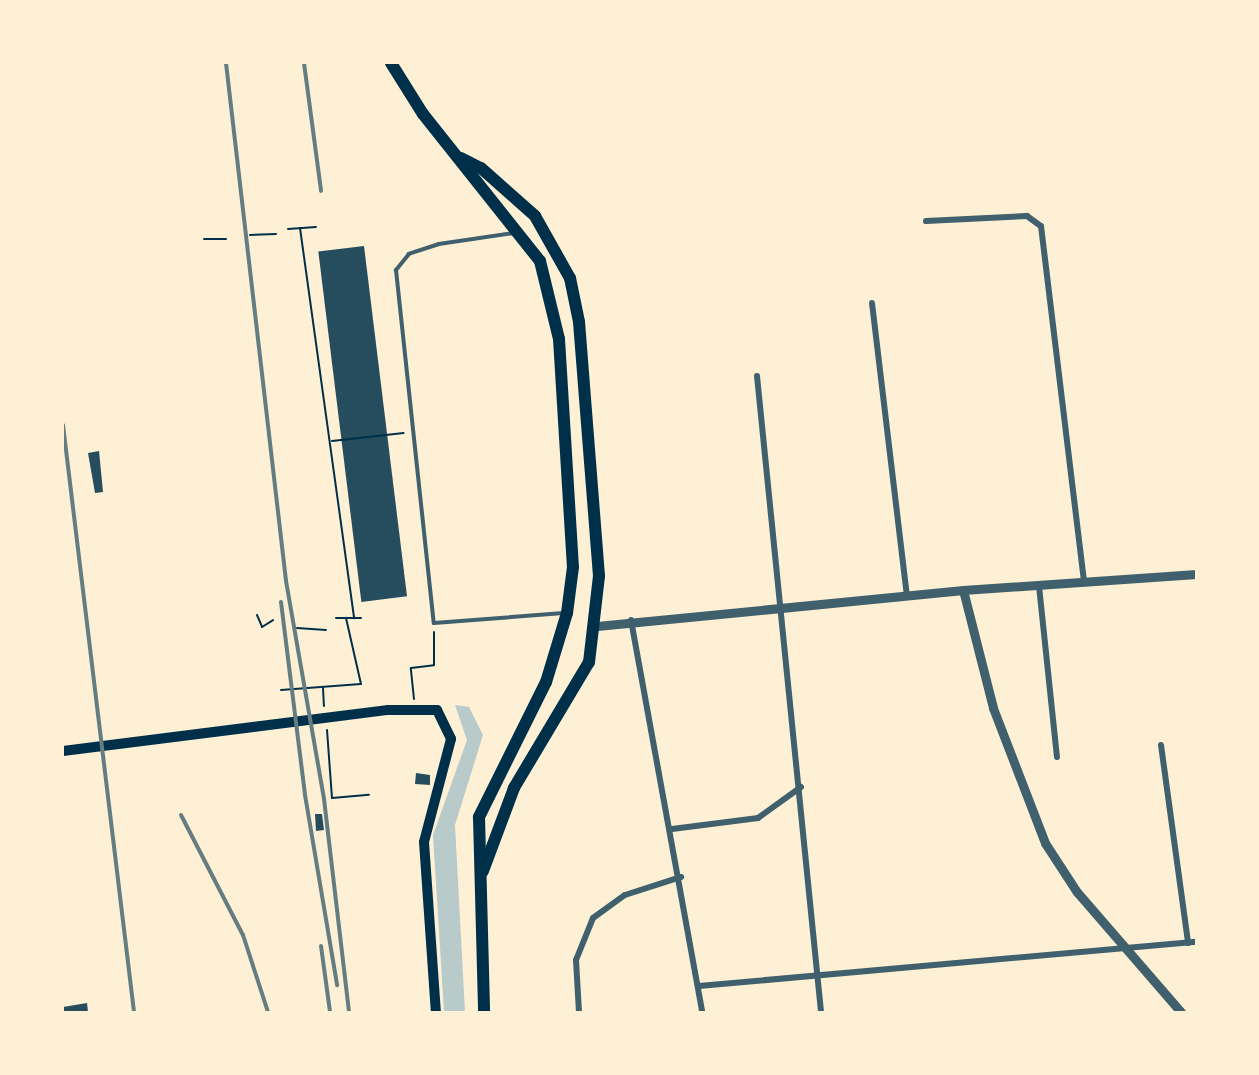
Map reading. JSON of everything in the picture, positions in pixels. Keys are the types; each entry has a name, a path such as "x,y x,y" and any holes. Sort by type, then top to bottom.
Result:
{"main road":[{"path":"391,63 423,114 521,233 540,261 559,339 573,567 567,613 546,682 479,817 484,1012"},
{"path":"460,157 489,174 535,216 570,278 580,333 599,576 597,626 589,662 574,694 501,813 481,876"},
{"path":"63,752 388,710 415,707 437,710 451,739 424,842 436,1012"}],"street":[{"path":"926,221 1027,216 1041,226 1084,584"},
{"path":"872,303 907,597"},
{"path":"757,376 801,787 821,1012"},
{"path":"597,626 631,619 782,611 963,590 1084,584 1196,574"},
{"path":"1040,586 1057,757"},
{"path":"963,590 993,708 1040,833 1077,892 1181,1012"},
{"path":"631,619 681,877 702,1012"},
{"path":"1161,745 1188,943"},
{"path":"672,829 758,818 801,787"},
{"path":"579,1012 576,960 593,918 625,895 681,877"},
{"path":"699,986 819,971 1196,942"}],"lane":[{"path":"521,233 439,244 409,254 396,270 434,623 567,613"}],"path":[{"path":"288,229 316,227"},
{"path":"300,228 332,441 354,618"},
{"path":"250,235 276,234"},
{"path":"204,239 226,239"},
{"path":"332,441 413,432"},
{"path":"257,615 262,627 273,620"},
{"path":"336,618 362,618"},
{"path":"281,690 361,684 346,618"},
{"path":"415,707 411,668 434,665 434,623"},
{"path":"297,628 326,630"},
{"path":"323,687 325,710"},
{"path":"326,721 333,798 369,795"}],"shaded area":[{"path":"455,705 469,707 483,735 455,825 465,1012 444,1012 433,835 467,740"}],"building":[{"path":"364,246 407,596 361,602 318,252"},
{"path":"99,451 103,492 95,493 88,453"},
{"path":"416,773 430,775 430,785 415,784"},
{"path":"315,814 322,814 324,830 316,831"},
{"path":"87,1003 88,1012 63,1012 63,1007"}],"railway":[{"path":"226,63 286,581 324,799 349,1012"},
{"path":"304,63 321,191"},
{"path":"63,425 134,1012"},
{"path":"281,602 305,795 337,985"},
{"path":"181,815 243,935 268,1012"},
{"path":"321,946 330,1012"}]}
